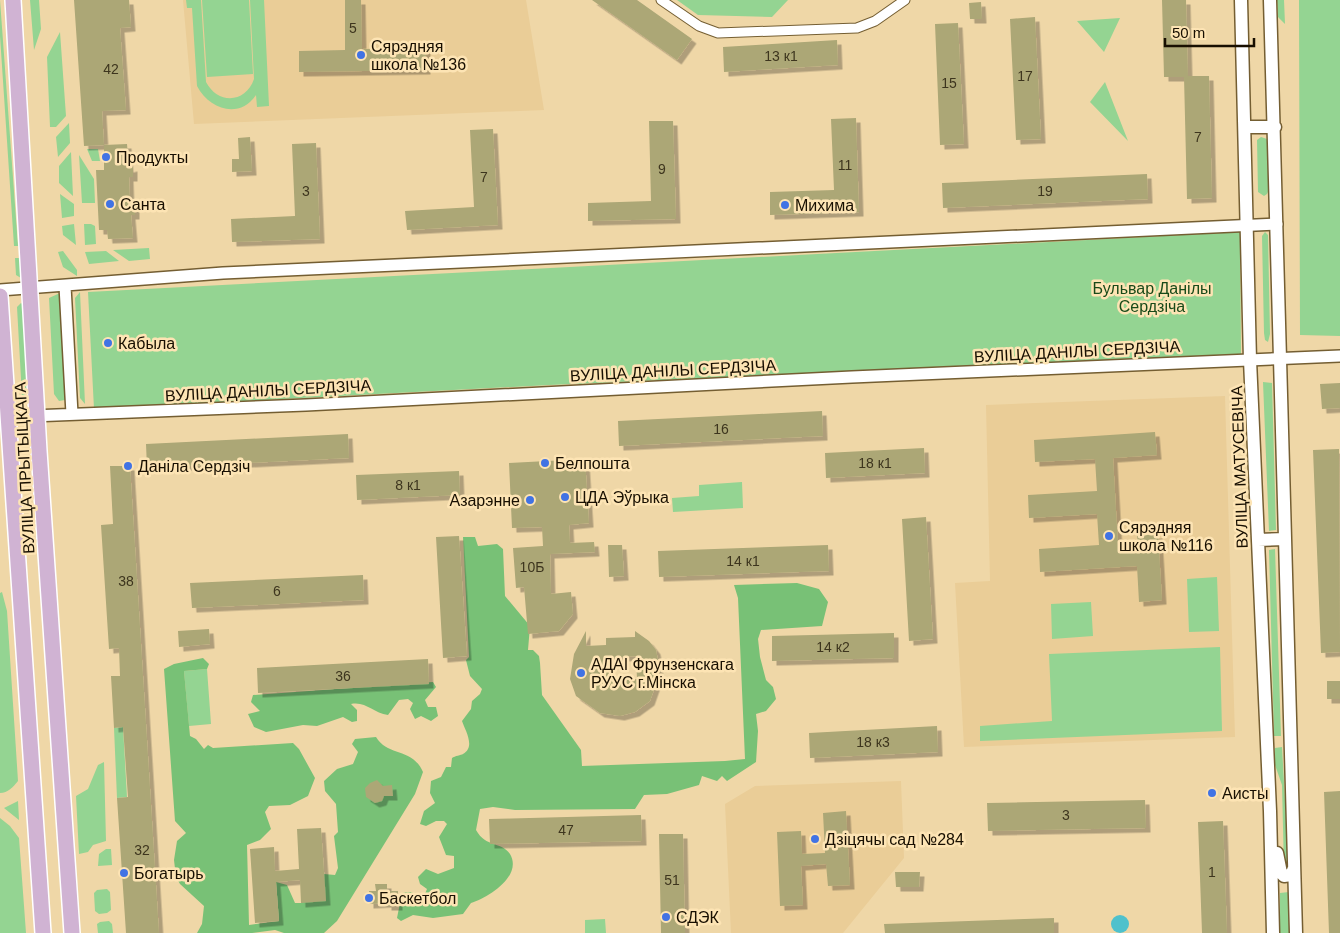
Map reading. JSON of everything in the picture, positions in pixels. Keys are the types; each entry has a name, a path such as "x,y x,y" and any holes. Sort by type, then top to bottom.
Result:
{"main road":[{"name":"ВУЛІЦА ПРЫТЫЦКАГА","path":"13,0 72,933"},
{"name":"ВУЛІЦА МАТУСЕВІЧА","path":"1241,0 1246,127 1246,225 1250,360 1270,811 1273,933"},
{"path":"1270,0 1296,933"},
{"path":"1246,127 1275,127"},
{"name":"ВУЛІЦА ПРЫТЫЦКАГА","path":"0,296 44,933"},
{"path":"1258,540 1285,539"},
{"path":"1270,811 1281,873 1288,877 1294,868"}],"street":[{"path":"661,0 699,26 718,33 857,28 874,21 905,0"},
{"path":"0,290 232,272 1277,224"},
{"path":"65,286 72,414"},
{"name":"ВУЛІЦА ДАНІЛЫ СЕРДЗІЧА","path":"7,417 306,405 1340,356"}],"shaded area":[{"name":"Сярэдняя школа №136","path":"183,0 526,0 544,110 194,124"},
{"name":"Сярэдняя школа №116","path":"1225,396 1235,737 964,747 955,583 990,581 986,405"},
{"name":"Дзіцячы сад №284","path":"901,781 904,858 843,933 731,933 725,804 755,786"}],"green space":[{"path":"0,0 18,246 14,246 0,36"},
{"path":"30,0 39,0 41,29 34,50"},
{"path":"186,0 201,0 206,82 217,95 232,98 245,93 254,79 250,0 264,0 269,106 257,107 256,95 249,103 241,107 225,108 216,106 202,94 197,86 192,8 187,8"},
{"path":"202,0 249,0 253,74 207,77"},
{"path":"677,0 788,0 772,17 698,15"},
{"path":"1277,0 1284,0 1285,24 1278,17"},
{"path":"1299,0 1340,0 1340,336 1300,335"},
{"path":"1120,18 1104,52 1077,21"},
{"path":"60,32 66,116 56,127 50,127 47,57"},
{"path":"1105,82 1128,141 1090,102"},
{"path":"69,123 70,143 58,157 56,137"},
{"path":"1261,137 1267,139 1269,190 1264,196 1258,192 1257,140"},
{"path":"87,149 98,149 100,161 92,161"},
{"path":"71,152 73,196 59,183 59,166"},
{"path":"79,155 94,179 95,203 82,203"},
{"path":"60,194 74,204 74,216 62,218"},
{"path":"74,224 76,245 63,235 62,226"},
{"path":"84,224 95,226 96,244 85,245"},
{"name":"Бульвар Данілы Сердзіча","path":"1240,232 1241,354 550,385 94,409 88,292"},
{"path":"1265,232 1268,235 1270,334 1268,342 1265,340 1264,333 1262,236"},
{"path":"149,248 150,259 129,261 113,250"},
{"path":"63,251 77,270 77,276 63,267 58,252"},
{"path":"106,251 119,261 89,264 85,252"},
{"path":"15,258 21,258 21,278 16,275"},
{"path":"80,292 85,404 80,398 75,298"},
{"path":"60,293 68,392 65,400 59,401 54,394 49,298"},
{"path":"21,303 24,305 28,401 23,401 22,397 17,307"},
{"path":"1263,382 1272,383 1276,530 1269,531"},
{"path":"742,482 743,508 673,512 672,498 699,496 699,485"},
{"path":"463,537 475,537 478,546 497,544 503,549 505,596 530,626 528,650 533,650 539,656 542,695 581,750 582,766 745,759 738,598 734,585 797,583 819,589 828,602 822,626 761,630 758,639 760,657 766,680 773,687 776,699 766,711 756,714 758,731 756,762 727,781 722,776 717,781 702,776 699,785 667,794 644,795 635,809 515,810 493,807 480,809 476,830 484,840 502,847 510,854 513,862 508,878 494,891 471,903 463,914 433,918 413,915 401,921 397,918 402,893 410,892 424,896 427,889 420,884 418,877 426,869 438,874 454,868 454,856 446,855 439,837 447,824 444,821 436,821 426,826 420,824 424,811 435,803 430,793 431,781 441,777 446,767 451,767 452,758 463,754 469,747 462,721 471,709 472,701 480,694 482,689 470,676 466,660 469,657"},
{"path":"1275,549 1281,736 1274,736 1269,550"},
{"path":"1217,577 1219,631 1189,632 1187,579"},
{"path":"2,592 7,611 18,781 8,791 0,793 0,593"},
{"path":"1091,602 1093,636 1052,639 1051,604"},
{"path":"1220,647 1222,731 980,741 980,726 1052,721 1049,654"},
{"path":"203,658 209,664 207,669 184,671 190,736 196,739 204,749 208,745 213,748 293,743 299,749 315,778 308,796 290,805 269,806 265,812 271,829 260,840 247,845 249,925 279,921 276,882 287,885 295,903 301,903 324,874 335,875 338,868 334,836 338,832 336,804 325,791 324,781 337,769 353,764 358,752 352,744 355,739 376,737 387,747 413,759 423,772 415,794 337,921 324,933 284,933 275,930 252,933 197,933 202,924 204,906 180,884 176,877 174,860 177,841 186,833 175,821 164,669 174,664"},
{"path":"207,669 211,724 189,726 184,671"},
{"path":"433,682 436,687 425,700 428,707 436,707 438,716 431,721 421,716 415,719 410,709 413,703 408,699 399,700 388,715 361,704 351,704 357,710 357,721 352,722 343,717 317,726 303,725 266,732 254,727 248,714 260,711 251,702 253,695"},
{"path":"123,727 127,797 117,798 114,728"},
{"path":"1282,747 1289,870 1284,870 1282,785 1275,765 1275,748"},
{"path":"104,762 106,841 93,845 88,852 79,854 76,796 88,789 98,765"},
{"path":"18,801 19,820 4,808"},
{"path":"0,818 10,826 19,838 26,933 0,933"},
{"path":"106,849 111,849 112,865 98,866 99,854"},
{"path":"107,889 110,892 111,910 107,913 99,914 95,911 94,893 97,890"},
{"path":"1289,892 1291,933 1280,933 1280,893"},
{"path":"605,919 606,933 585,933 585,920"},
{"path":"109,921 112,924 113,933 98,933 97,924"}],"water":[{"path":"1120,915 1126,918 1129,924 1126,930 1120,933 1114,930 1111,924 1114,918"}],"building":[{"path":"74,0 129,0 131,27 120,28 126,110 102,111 104,145 84,146"},
{"path":"345,0 361,0 362,49 426,48 426,70 299,72 299,51 345,50"},
{"path":"592,0 637,0 692,39 677,60"},
{"path":"1162,0 1186,0 1188,76 1209,76 1212,198 1187,199 1184,77 1164,77"},
{"path":"981,2 982,19 970,19 969,3"},
{"path":"1035,17 1041,139 1016,140 1010,19"},
{"path":"958,23 964,144 940,145 935,24"},
{"path":"837,40 838,65 724,72 723,47"},
{"path":"856,118 859,212 770,215 770,192 834,190 831,119"},
{"path":"649,121 673,121 676,219 588,221 588,203 651,201"},
{"path":"493,129 498,225 407,230 405,211 474,207 470,130"},
{"path":"250,137 252,171 232,172 232,159 239,159 238,138"},
{"path":"316,143 320,239 232,242 231,219 295,216 292,144"},
{"path":"127,144 129,168 133,167 133,177 129,177 130,206 135,206 135,215 131,215 133,238 108,239 107,230 99,230 96,170 104,170 104,145"},
{"path":"1147,174 1148,199 943,208 942,183"},
{"path":"1340,383 1340,408 1322,409 1320,384"},
{"path":"822,411 823,436 619,446 618,421"},
{"path":"1155,432 1157,455 1113,458 1118,545 1138,543 1137,536 1158,534 1162,600 1139,602 1137,566 1040,572 1039,549 1099,545 1097,514 1029,518 1028,495 1097,491 1095,459 1035,462 1034,440"},
{"path":"348,434 349,458 147,468 146,444"},
{"path":"924,448 925,473 826,478 825,453"},
{"path":"1339,449 1340,652 1321,653 1313,450"},
{"path":"585,459 589,523 569,525 570,543 594,542 595,552 550,554 551,594 571,592 573,614 559,631 528,634 524,587 516,588 513,548 543,546 542,527 512,528 509,463"},
{"path":"110,466 130,466 159,933 126,933 117,798 128,797 123,727 114,728 111,676 120,676 119,648 109,649 101,525 113,524"},
{"path":"459,471 460,495 357,500 356,475"},
{"path":"926,517 933,639 909,641 902,519"},
{"path":"459,536 467,656 443,658 436,537"},
{"path":"608,545 622,545 624,576 609,577"},
{"path":"828,545 829,571 659,577 658,551"},
{"path":"363,575 364,600 192,608 190,583"},
{"path":"209,629 210,644 179,647 178,631"},
{"path":"586,631 586,646 606,645 606,638 635,637 635,631 649,641 656,650 659,666 656,684 650,701 635,712 620,716 600,713 576,696 570,679 574,654","holes":["636,656 637,679 609,680 608,658"]},
{"path":"894,633 894,658 772,661 772,636"},
{"path":"428,659 429,684 258,693 257,668"},
{"path":"1327,681 1340,681 1340,699 1327,699"},
{"path":"937,726 938,752 810,758 809,733"},
{"path":"377,780 383,786 392,785 393,796 384,796 382,801 375,803 366,797 365,788"},
{"path":"1340,791 1340,933 1329,933 1324,792"},
{"path":"1145,800 1146,828 988,831 987,803"},
{"path":"846,811 850,885 828,886 826,864 801,866 803,905 780,906 777,832 801,831 802,854 825,853 823,813"},
{"path":"641,815 642,841 490,844 489,819"},
{"path":"1223,821 1227,933 1202,933 1198,822"},
{"path":"321,828 326,901 301,903 300,880 276,882 279,921 255,923 250,849 274,847 275,871 299,869 297,829"},
{"path":"659,834 683,834 685,933 661,933"},
{"path":"895,872 920,872 919,887 896,887"},
{"path":"375,884 387,884 387,891 398,891 398,906 387,906 387,903 369,904 369,891 376,891"},
{"path":"1054,918 1054,933 885,933 884,924"}],"place":[{"name":"Сярэдняя школа №136","path":"361,55"},
{"name":"Продукты","path":"106,157"},
{"name":"Санта","path":"110,204"},
{"name":"Михима","path":"785,205"},
{"name":"Кабыла","path":"108,343"},
{"name":"Белпошта","path":"545,463"},
{"name":"Даніла Сердзіч","path":"128,466"},
{"name":"ЦДА Эўрыка","path":"565,497"},
{"name":"Азарэнне","path":"530,500"},
{"name":"Сярэдняя школа №116","path":"1109,536"},
{"name":"АДАІ Фрунзенскага РУУС г.Мінска","path":"581,673"},
{"name":"Аисты","path":"1212,793"},
{"name":"Дзіцячы сад №284","path":"815,839"},
{"name":"Богатырь","path":"124,873"},
{"name":"Баскетбол","path":"369,898"},
{"name":"СДЭК","path":"666,917"}]}
